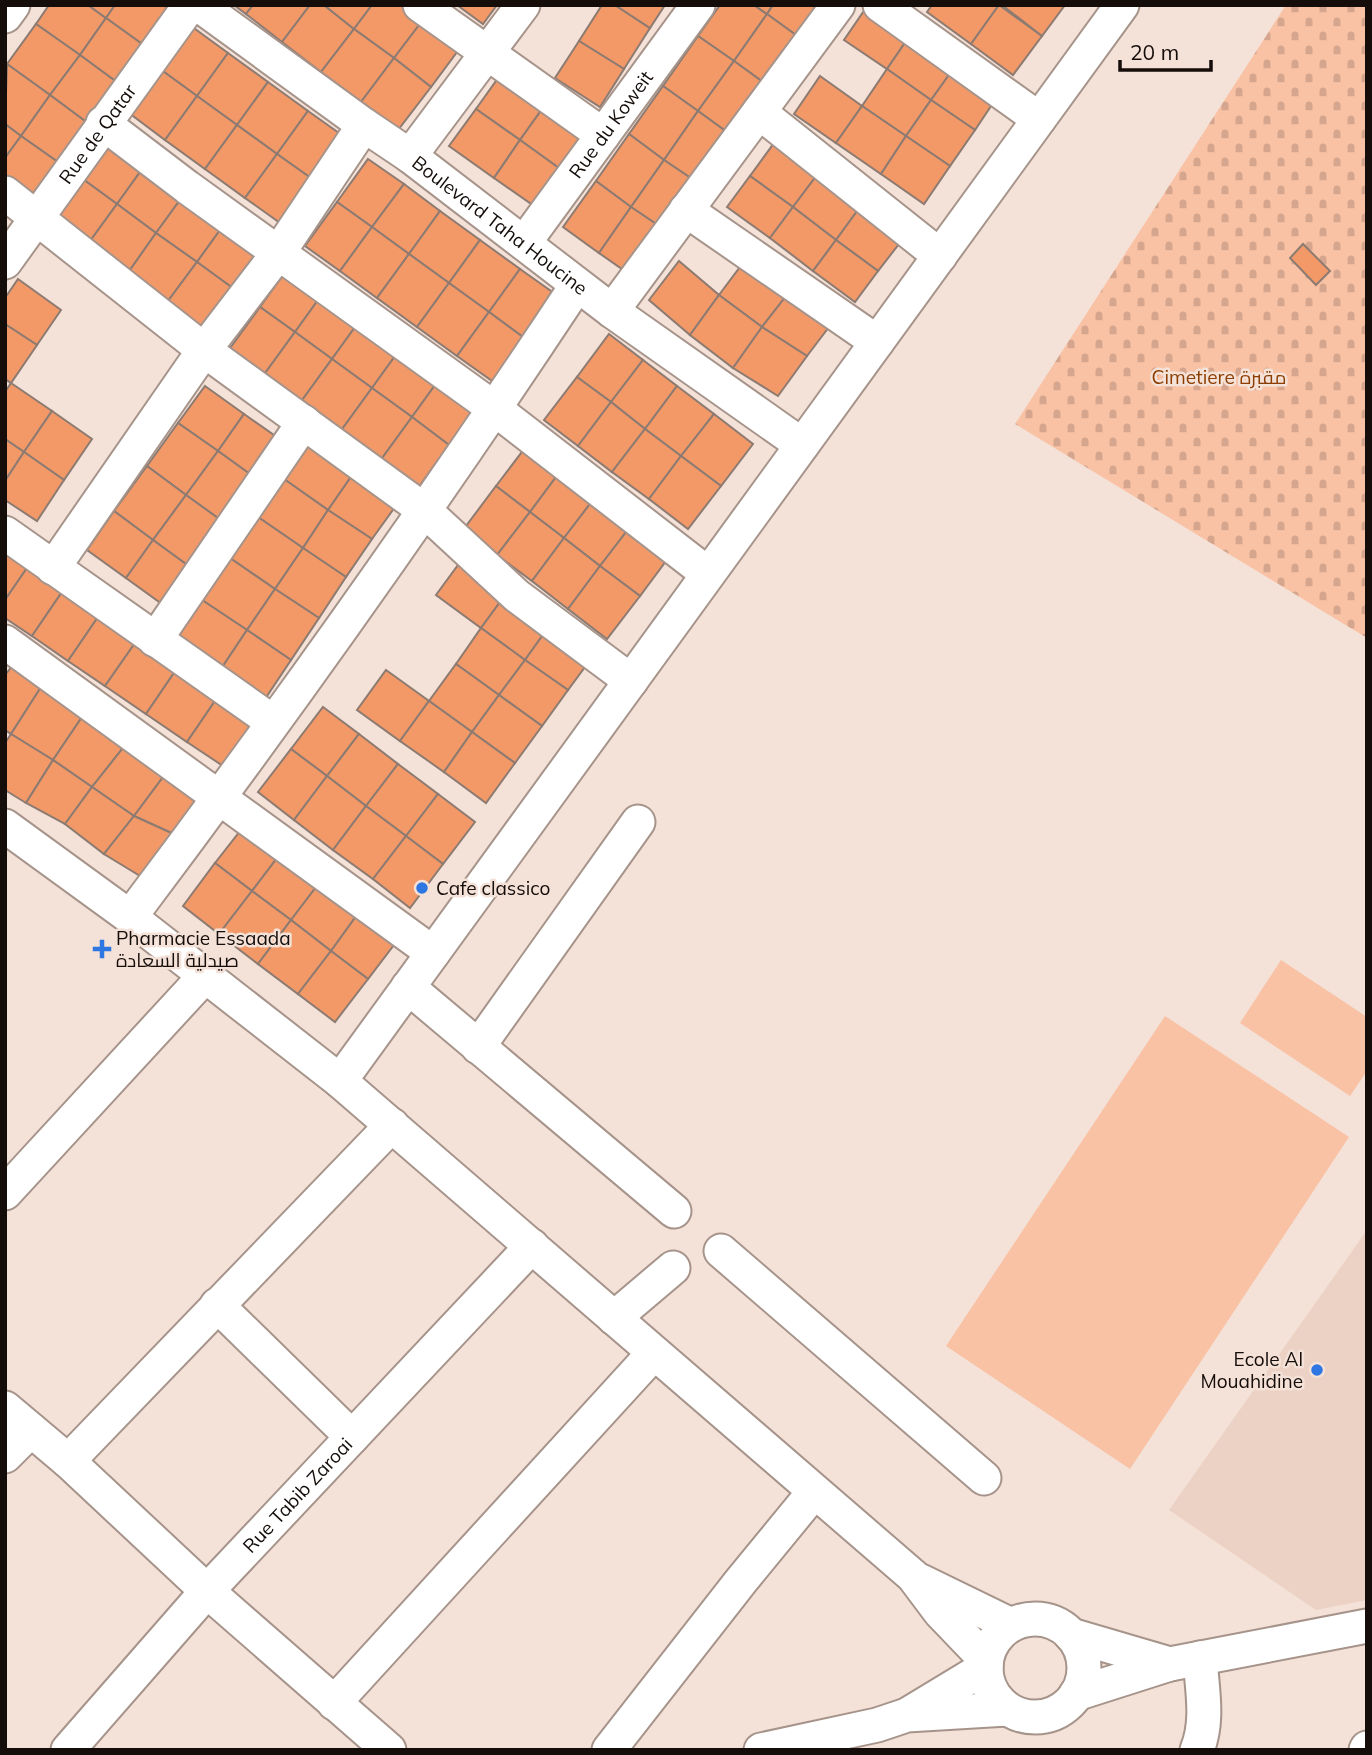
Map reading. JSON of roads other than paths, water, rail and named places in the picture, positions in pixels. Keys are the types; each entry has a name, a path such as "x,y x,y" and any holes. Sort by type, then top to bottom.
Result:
{"street":[{"path":"5,16 13,5"},
{"name":"Rue de Qatar","path":"5,262 190,5"},
{"name":"Boulevard Taha Houcine","path":"199,5 410,156 612,312 802,445"},
{"path":"420,5 603,135"},
{"path":"410,156 523,5"},
{"name":"Rue du Koweit","path":"524,243 698,5"},
{"path":"612,312 838,5"},
{"path":"880,5 1039,119"},
{"path":"340,1081 1039,119 1105,11"},
{"path":"759,112 940,256"},
{"path":"103,123 187,187 495,409 708,574"},
{"path":"53,568 204,350 279,252 364,125"},
{"path":"5,193 204,350 424,510 517,596 631,681"},
{"path":"687,210 877,342"},
{"path":"130,917 221,796 424,510 577,285"},
{"path":"155,640 304,422"},
{"path":"5,533 273,722"},
{"path":"5,642 221,796 433,953"},
{"path":"478,1047 638,822"},
{"path":"5,826 130,917 393,1125 653,1354 913,1576 940,1612 986,1664"},
{"path":"5,1193 205,976"},
{"path":"408,987 674,1211"},
{"path":"68,1461 393,1125"},
{"name":"Rue Tabib Zaroai","path":"68,1750 207,1591 532,1247"},
{"path":"721,1251 984,1478"},
{"path":"614,1318 673,1268"},
{"path":"217,1305 352,1437"},
{"path":"334,1703 653,1354"},
{"path":"5,1408 68,1461 207,1591 389,1750"},
{"path":"5,1456 31,1430"},
{"path":"610,1750 814,1492"},
{"path":"913,1576 1011,1625"},
{"path":"1032,1619 1053,1622 1071,1635 1082,1653 1084,1674 1076,1694 1063,1708 1045,1716 1026,1716 1007,1709 996,1698 988,1683 986,1664 991,1646 1000,1634 1011,1625 1032,1619"},
{"path":"1076,1694 1185,1661 1367,1626"},
{"path":"1071,1635 1185,1661"},
{"path":"1185,1661 1205,1716 1204,1732 1197,1750"},
{"path":"883,1730 986,1664"},
{"path":"768,1748 1007,1709"}],"place":[{"name":"Cafe classico","path":"422,888"},
{"name":"Pharmacie Essaada صيدلية السعادة","path":"102,949"},
{"name":"Ecole Al Mouahidine","path":"1317,1370"}],"park label":[{"name":"Cimetiere مقبرة","path":"1219,377"}]}
